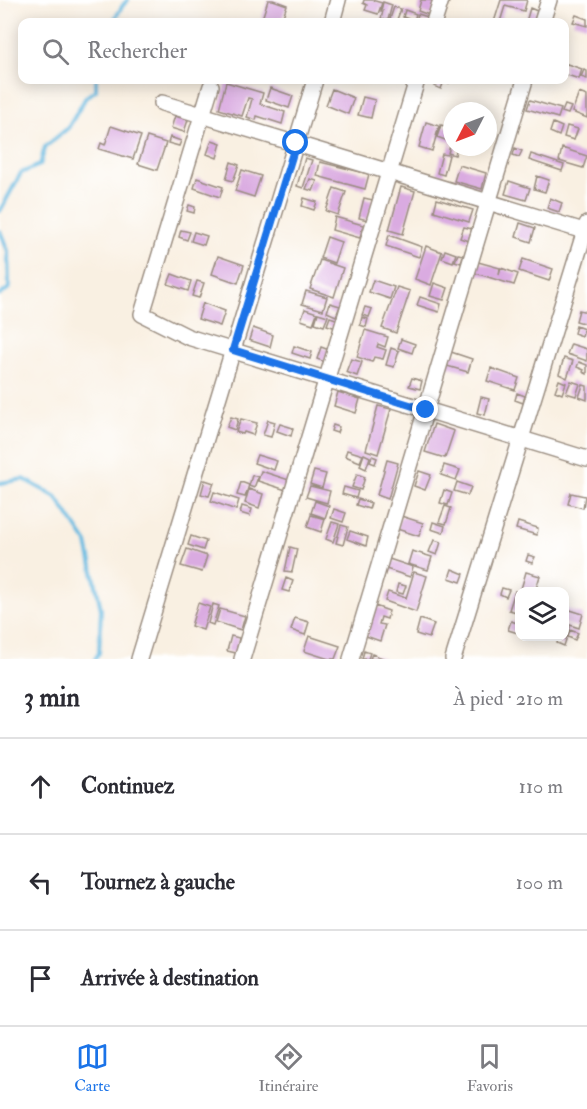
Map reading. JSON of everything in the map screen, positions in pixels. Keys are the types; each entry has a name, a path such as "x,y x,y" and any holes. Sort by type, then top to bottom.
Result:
{"street":[{"path":"333,18 338,0"},
{"path":"435,18 441,0"},
{"path":"543,18 549,0"},
{"path":"140,659 314,84"},
{"path":"242,659 416,84"},
{"path":"351,659 524,84"},
{"path":"212,86 142,314 188,337 587,459"},
{"path":"162,103 586,229 453,659"}],"building":[{"path":"268,0 287,5 282,18 262,18"},
{"path":"364,0 382,3 378,14 365,10 367,5 363,3"},
{"path":"421,0 436,2 432,16 418,11"},
{"path":"501,0 527,0 524,11 505,6 501,18 495,18"},
{"path":"383,2 392,5 389,18 381,18 383,11 381,11"},
{"path":"394,7 401,9 398,18 390,18"},
{"path":"530,8 537,11 535,18 527,18"},
{"path":"405,10 416,14 415,18 403,17"},
{"path":"418,14 431,18 417,18"},
{"path":"576,15 587,19 587,26 573,22"},
{"path":"569,65 582,69 579,79 569,76"},
{"path":"584,70 587,71 587,79 581,77"},
{"path":"225,84 233,84 263,93 260,104 285,112 282,124 257,116 256,120 247,117 252,99 248,98 242,116 219,109"},
{"path":"435,84 443,84 441,89 434,86"},
{"path":"270,88 293,96 289,108 266,100"},
{"path":"332,89 354,98 348,114 326,105"},
{"path":"579,93 587,96 587,118 572,112"},
{"path":"363,97 375,100 371,118 358,115"},
{"path":"530,100 561,109 558,118 527,109"},
{"path":"565,105 571,107 568,114 562,112"},
{"path":"175,116 188,120 184,132 171,128"},
{"path":"426,122 439,126 432,151 419,147"},
{"path":"553,123 562,127 559,136 550,132"},
{"path":"441,125 443,126 443,139 437,137"},
{"path":"111,126 141,136 133,159 99,149 101,143 105,145"},
{"path":"567,126 578,129 574,140 564,137"},
{"path":"147,137 166,143 157,170 138,164"},
{"path":"170,137 181,141 179,146 168,143"},
{"path":"212,140 221,143 217,158 207,154"},
{"path":"515,148 522,151 519,157 513,155"},
{"path":"562,148 587,156 583,168 559,161"},
{"path":"442,154 449,156 444,175 437,173"},
{"path":"531,154 564,165 562,171 529,160"},
{"path":"305,158 312,160 303,188 297,186"},
{"path":"231,162 239,165 233,181 226,179"},
{"path":"320,162 369,174 365,189 317,176"},
{"path":"459,165 486,173 482,189 454,181"},
{"path":"242,170 261,176 254,197 235,191"},
{"path":"537,176 549,180 545,192 534,189"},
{"path":"197,178 223,187 220,197 194,188"},
{"path":"310,179 317,181 313,191 306,189"},
{"path":"509,181 530,188 526,200 505,194"},
{"path":"401,187 415,191 403,234 389,230"},
{"path":"334,188 346,192 338,215 326,211"},
{"path":"304,198 317,202 314,210 302,206"},
{"path":"364,198 373,200 368,220 359,218"},
{"path":"550,198 562,203 559,212 547,208"},
{"path":"437,199 473,210 469,222 434,211"},
{"path":"189,205 195,207 194,213 187,211"},
{"path":"335,217 363,225 360,238 332,230"},
{"path":"520,223 535,228 531,242 516,237"},
{"path":"464,227 472,229 468,241 460,238"},
{"path":"181,230 190,232 187,240 179,237"},
{"path":"194,232 207,236 204,245 191,241"},
{"path":"389,235 422,247 419,257 386,246"},
{"path":"327,237 341,242 334,263 320,258"},
{"path":"426,246 442,252 431,285 415,279"},
{"path":"445,250 456,254 453,262 442,258"},
{"path":"458,254 463,255 461,263 455,261"},
{"path":"218,256 244,265 238,283 212,274"},
{"path":"523,259 553,269 549,281 519,271"},
{"path":"320,260 343,268 334,297 310,289"},
{"path":"478,262 500,268 499,275 501,268 518,274 514,285 475,273"},
{"path":"172,274 191,281 188,291 168,284"},
{"path":"373,280 394,287 390,299 369,292"},
{"path":"197,281 204,283 199,298 192,296"},
{"path":"434,283 448,288 444,300 430,296"},
{"path":"397,287 410,291 396,333 382,328"},
{"path":"306,291 327,297 323,310 302,304"},
{"path":"420,297 441,304 439,312 417,305"},
{"path":"203,303 225,311 220,326 198,319"},
{"path":"330,303 340,306 336,316 327,312"},
{"path":"365,307 372,309 369,317 362,315"},
{"path":"305,309 317,313 313,324 301,320"},
{"path":"579,310 587,312 587,324 576,321"},
{"path":"318,313 328,316 324,326 315,323"},
{"path":"330,317 339,320 336,328 327,325"},
{"path":"362,317 368,319 366,327 360,325"},
{"path":"576,326 584,329 582,336 574,333"},
{"path":"253,328 273,335 270,347 249,340"},
{"path":"365,330 388,337 385,347 378,344 377,347 386,350 383,359 374,357 372,362 357,357"},
{"path":"401,339 415,344 412,353 398,348"},
{"path":"571,344 587,349 587,361 567,354"},
{"path":"294,346 312,352 310,359 292,353"},
{"path":"321,347 329,350 325,362 317,359"},
{"path":"391,348 399,351 394,367 386,365"},
{"path":"451,352 472,359 468,372 447,366"},
{"path":"564,358 573,361 567,378 559,374"},
{"path":"351,359 362,362 357,376 346,372"},
{"path":"579,362 587,365 587,374 577,367"},
{"path":"491,368 519,378 515,390 487,381"},
{"path":"412,378 422,381 420,389 409,386"},
{"path":"559,380 566,383 562,394 555,391"},
{"path":"571,381 580,384 576,396 566,393"},
{"path":"583,385 587,386 587,400 579,397"},
{"path":"338,392 360,399 356,413 334,406"},
{"path":"517,393 525,396 523,403 515,400"},
{"path":"481,397 489,399 485,415 477,413"},
{"path":"378,406 391,409 378,454 366,450"},
{"path":"231,417 238,419 235,430 227,427"},
{"path":"241,419 257,423 253,435 236,432"},
{"path":"268,420 275,422 271,437 263,435"},
{"path":"280,424 293,428 291,436 277,431"},
{"path":"434,424 454,431 445,458 425,452"},
{"path":"333,425 339,427 337,433 331,431"},
{"path":"347,450 363,455 360,462 345,456"},
{"path":"364,454 370,457 366,469 360,466"},
{"path":"257,455 277,461 274,470 254,463"},
{"path":"372,456 377,458 375,464 370,462"},
{"path":"387,460 398,463 388,499 377,495"},
{"path":"444,465 460,470 456,480 441,475"},
{"path":"261,471 289,480 286,490 258,481"},
{"path":"314,471 326,474 322,488 310,484"},
{"path":"419,471 431,475 425,490 414,486"},
{"path":"357,474 365,477 361,490 352,487"},
{"path":"252,475 258,477 254,488 249,486"},
{"path":"205,480 214,483 209,496 201,494"},
{"path":"241,482 249,485 245,497 237,495"},
{"path":"457,482 471,487 468,495 454,491"},
{"path":"310,486 330,491 327,503 306,497"},
{"path":"344,487 358,491 356,498 342,494"},
{"path":"249,489 263,494 259,508 245,503"},
{"path":"444,490 452,493 448,505 440,503"},
{"path":"214,492 239,500 236,510 211,501"},
{"path":"571,493 585,496 583,508 568,504"},
{"path":"358,499 371,503 369,509 356,505"},
{"path":"315,501 329,506 325,518 311,513"},
{"path":"242,506 252,509 250,516 240,513"},
{"path":"445,506 451,508 446,524 439,522"},
{"path":"334,509 346,513 343,522 331,518"},
{"path":"311,515 325,519 321,532 307,527"},
{"path":"401,516 423,523 419,536 397,529"},
{"path":"332,522 339,524 333,542 326,539"},
{"path":"433,522 445,526 443,533 431,529"},
{"path":"518,522 538,528 537,535 516,529"},
{"path":"341,525 348,527 343,545 336,543"},
{"path":"350,531 368,537 366,546 347,539"},
{"path":"191,536 206,541 203,550 188,545"},
{"path":"434,540 441,542 437,555 429,552"},
{"path":"290,547 297,549 292,572 285,571"},
{"path":"187,549 207,556 202,572 181,566"},
{"path":"412,551 432,557 428,570 408,564"},
{"path":"528,555 535,557 532,563 526,561"},
{"path":"389,559 413,567 410,577 386,569"},
{"path":"452,569 464,574 461,582 449,578"},
{"path":"414,572 427,576 416,612 385,601 388,592 406,598"},
{"path":"526,572 540,576 537,587 522,587"},
{"path":"286,578 293,581 289,592 282,590"},
{"path":"398,584 406,586 403,594 396,592"},
{"path":"502,588 509,590 506,597 500,594"},
{"path":"515,591 515,612 509,610"},
{"path":"198,603 210,607 203,630 191,626"},
{"path":"213,604 219,606 213,625 208,623"},
{"path":"375,606 389,611 387,619 381,617 379,624 385,625 380,641 366,636"},
{"path":"220,609 245,616 241,630 216,622"},
{"path":"569,610 583,614 579,628 569,625"},
{"path":"295,618 309,622 305,635 291,630"},
{"path":"420,619 434,624 429,638 416,634"},
{"path":"511,621 515,622 515,632 508,630"},
{"path":"570,630 578,633 575,640 569,637"},
{"path":"231,636 239,638 236,653 227,651"},
{"path":"309,636 340,646 335,659 304,651"},
{"path":"558,641 566,641 564,646 557,643"},
{"path":"364,651 370,653 368,659 362,659"},
{"path":"372,654 385,659 370,659"}],"waterway":[{"path":"115,18 128,0"},
{"path":"0,211 21,173 40,165 45,147 68,128 86,97 96,90 96,84"},
{"path":"0,231 8,251 9,288 0,295"},
{"path":"0,483 24,479 56,497 87,543 101,609 99,653 95,659"}],"route":[{"path":"296,143 233,350 426,410"}]}
